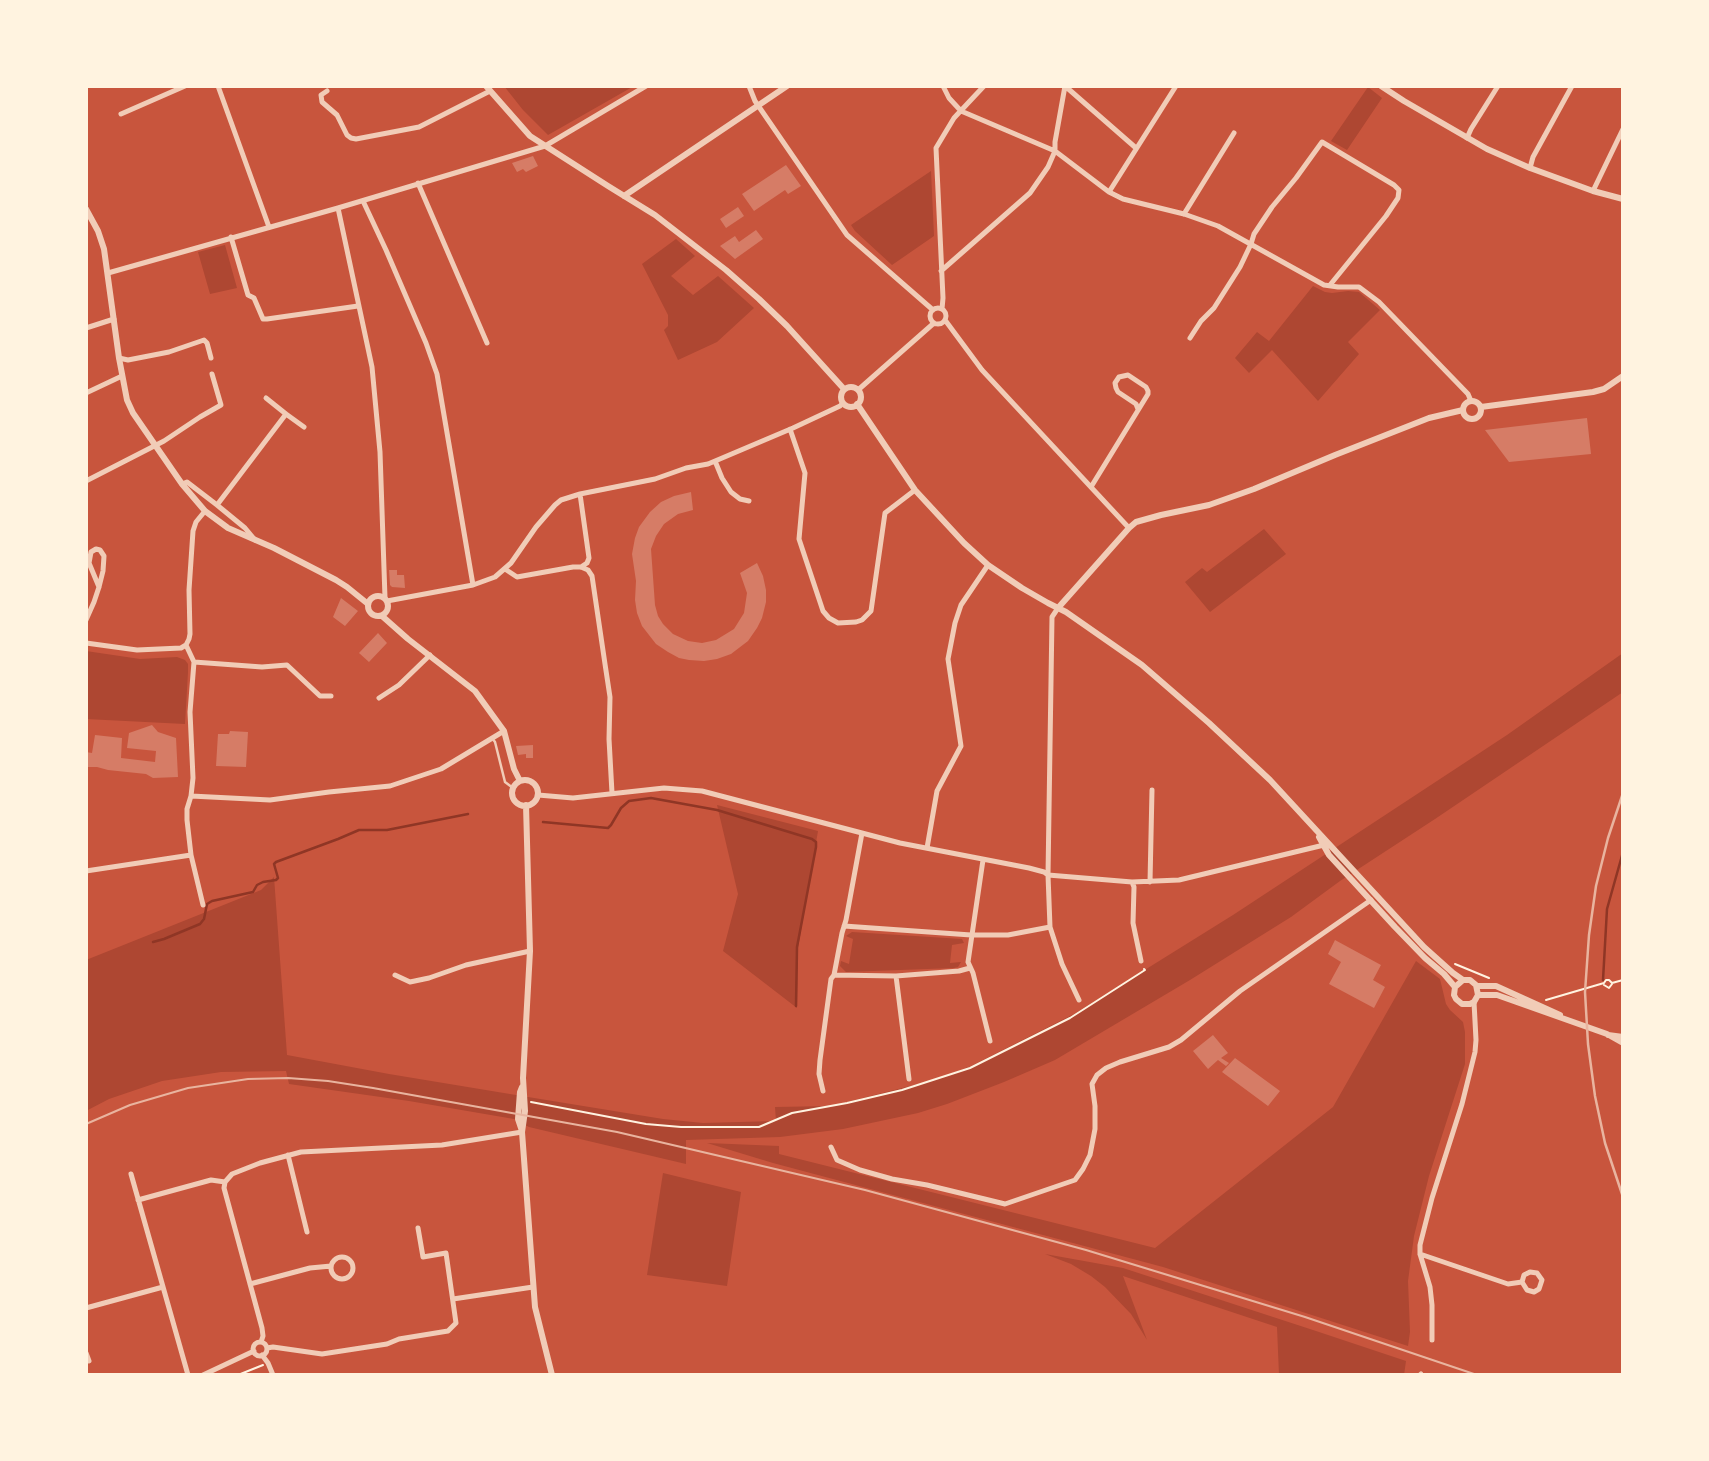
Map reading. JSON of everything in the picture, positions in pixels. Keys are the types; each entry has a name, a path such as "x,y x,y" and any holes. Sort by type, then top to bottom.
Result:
{"street":[{"path":"121,114 185,86"},
{"path":"218,86 269,227"},
{"path":"108,273 545,146 646,86"},
{"path":"749,86 755,101 847,235 933,310"},
{"path":"624,196 787,86"},
{"path":"943,86 949,98 961,111 1055,151 1110,192 1218,226 1324,285 1359,286 1379,302 1468,394 1471,401"},
{"path":"984,86 954,118 936,148 942,309 945,312 945,320 982,370 1129,528"},
{"path":"941,271 1030,193 1048,167 1055,151 1065,86"},
{"path":"1065,86 1136,148"},
{"path":"1110,192 1176,86"},
{"path":"1381,86 1487,149 1530,168 1623,199"},
{"path":"1467,138 1497,86"},
{"path":"1530,168 1533,157 1572,86"},
{"path":"327,91 321,95 322,102 337,115 347,135 356,139 419,127 488,88 530,136 649,210 759,299 844,389"},
{"path":"1593,191 1623,129"},
{"path":"1184,214 1234,133"},
{"path":"1190,338 1200,321 1214,308 1240,267 1254,234 1272,207 1322,142 1399,190 1398,198 1386,216 1331,285"},
{"path":"418,183 487,344"},
{"path":"363,201 421,331 437,374 473,585"},
{"path":"338,208 372,367 380,452 388,608 382,616"},
{"path":"86,209 101,237 124,392 130,406 182,484 205,511 229,528 340,582 368,604 373,615 382,616 475,691 504,730 514,769 520,781"},
{"path":"231,237 248,295 254,298 263,319 358,306"},
{"path":"934,323 930,317 933,310 942,309"},
{"path":"86,328 114,319"},
{"path":"858,390 934,323 942,323 945,320"},
{"path":"119,358 128,360 169,352 204,340 211,358"},
{"path":"86,481 156,445 221,405 212,373"},
{"path":"1091,487 1148,394 1146,387 1128,375 1119,377 1115,383 1118,392 1136,404 1138,409"},
{"path":"86,393 122,376"},
{"path":"1481,407 1593,392 1604,389 1623,376"},
{"path":"844,389 853,387 858,390 860,396 857,404"},
{"path":"844,389 841,398 844,403 849,406 857,404"},
{"path":"266,398 304,427"},
{"path":"1471,401 1476,401 1481,407 1480,415 1473,418 1465,415 1463,410 1471,401"},
{"path":"368,604 375,596 386,600 485,582 505,569 536,527 561,500 655,479 715,461 844,403"},
{"path":"857,404 915,490 964,543 988,565 1022,588 1066,612 1142,666 1209,723 1262,772 1313,826 1348,875 1455,988"},
{"path":"1079,1000 1062,964 1050,927 1048,875 1052,617 1129,528 1141,520 1209,505 1429,418 1463,410"},
{"path":"217,505 286,414"},
{"path":"790,429 805,473 799,539 823,611 838,623 862,620 871,611 885,513 915,490"},
{"path":"715,461 732,492 740,499 749,501"},
{"path":"182,484 187,482 217,505 255,540"},
{"path":"580,494 589,558 581,567"},
{"path":"86,643 137,650 181,648 186,645 190,634 189,590 193,531 205,511"},
{"path":"86,620 99,587 104,561 102,553 96,549 91,552 89,563 99,587"},
{"path":"927,848 937,791 961,746 948,659 955,623 961,605 988,565"},
{"path":"505,569 517,577 581,567 588,570 592,576 610,697 608,740 612,793"},
{"path":"186,645 194,662 190,712 193,778 187,820 191,855 203,905"},
{"path":"379,698 399,685 430,655"},
{"path":"194,662 262,667 287,665 320,696 331,696"},
{"path":"191,796 270,800 390,786 441,769 504,730"},
{"path":"527,780 537,788 538,795 534,802 526,806 515,800 512,792 520,781 527,780"},
{"path":"538,795 573,798 664,788 702,791 862,833 1048,875 1132,882 1179,880 1326,845"},
{"path":"1150,882 1152,790"},
{"path":"526,806 530,951 522,1132 533,1287 537,1317 552,1375"},
{"path":"823,1091 819,1074 820,1060 831,979 834,975 862,833"},
{"path":"1326,845 1424,947 1463,980 1470,980 1477,986 1496,986 1571,1021"},
{"path":"86,871 191,855"},
{"path":"983,860 968,962 990,1041"},
{"path":"1132,882 1133,923 1141,961"},
{"path":"831,1147 837,1160 860,1170 892,1180 927,1185 1005,1204 1074,1180 1083,1170 1090,1155 1095,1129 1092,1084 1097,1075 1120,1062 1169,1047 1181,1040 1240,991 1371,900 1380,900"},
{"path":"844,926 971,935 1008,935 1050,927"},
{"path":"395,975 410,982 466,965 530,951"},
{"path":"834,975 896,976 970,968"},
{"path":"896,976 909,1079"},
{"path":"1463,980 1455,988 1454,995 1458,1002 1497,995 1607,1034 1623,1037"},
{"path":"1432,1339 1430,1287 1420,1254 1421,1240 1475,1052 1473,1001 1477,986"},
{"path":"1607,1034 1623,1043"},
{"path":"522,1132 518,1119 523,1085"},
{"path":"254,1351 255,1345 261,1342 263,1336 224,1188 225,1182 232,1174 301,1152 442,1145 522,1132"},
{"path":"288,1155 307,1231"},
{"path":"131,1174 188,1375"},
{"path":"138,1200 211,1180 225,1182"},
{"path":"267,1348 322,1354 448,1331 456,1324 446,1253 423,1256 418,1228"},
{"path":"1420,1254 1508,1284 1522,1282"},
{"path":"339,1258 346,1258 352,1263 353,1270 346,1278 340,1279 332,1273 331,1266 339,1258"},
{"path":"250,1284 310,1268 331,1266"},
{"path":"86,1308 163,1287"},
{"path":"453,1298 533,1287"},
{"path":"261,1342 267,1348"},
{"path":"262,1355 267,1348"},
{"path":"254,1351 262,1355 273,1375"},
{"path":"203,1375 254,1351"},
{"path":"86,1353 89,1361"}],"lane":[{"path":"492,738 505,782 513,788"}],"path":[{"path":"1451,962 1489,978"},
{"path":"525,1101 646,1124 681,1127 759,1126 792,1113 902,1090 970,1068 1070,1018 1145,970"},
{"path":"1541,1000 1604,984 1608,980 1612,983 1623,980"},
{"path":"1604,984 1607,988 1611,987 1612,983"},
{"path":"238,1375 268,1363"}],"shaded area":[{"path":"504,86 634,86 548,135"},
{"path":"1368,87 1382,98 1347,150 1331,141"},
{"path":"931,171 934,236 892,265 851,225"},
{"path":"676,239 695,256 671,276 693,295 718,276 754,308 717,342 678,360 664,330 668,326 668,315 642,264"},
{"path":"225,245 237,288 210,294 198,252"},
{"path":"1313,286 1332,293 1359,292 1380,310 1348,342 1359,354 1318,401 1272,350 1249,373 1235,358 1257,332 1269,341"},
{"path":"1264,529 1286,554 1210,612 1185,582 1202,568 1207,572"},
{"path":"86,651 140,659 177,657 185,660 188,672 185,724 86,719"},
{"path":"1623,653 1623,692 1340,881 1291,917 1055,1060 1004,1082 918,1113 843,1129 780,1137 686,1140 686,1164 529,1127 514,1119 289,1084 286,1071 221,1072 162,1081 109,1099 86,1111 86,960 261,890 274,877 287,1055 528,1097 703,1123 776,1121 775,1107 831,1106 934,1080 971,1066 1074,1014 1233,915 1507,735"},
{"path":"717,805 818,831 798,948 797,1008 723,951 738,894"},
{"path":"852,932 962,939 964,943 952,945 950,963 961,962 954,968 846,972 840,966 841,961 849,964 853,939 846,936"},
{"path":"1416,961 1440,979 1446,1004 1463,1022 1465,1064 1429,1176 1414,1236 1408,1281 1408,1346 1163,1267 707,1143 779,1146 779,1154 1155,1248 1333,1107"},
{"path":"663,1173 741,1192 727,1286 647,1275"},
{"path":"1045,1254 1123,1268 1406,1361 1404,1375 1279,1375 1277,1327 1123,1276 1147,1340 1131,1314 1105,1287 1071,1264"}],"building":[{"path":"533,156 538,166 526,172 523,169 517,172 512,163"},
{"path":"786,165 801,186 788,194 785,190 754,211 742,194"},
{"path":"738,207 744,216 726,228 720,219"},
{"path":"756,230 763,239 735,259 720,246 735,236 739,242"},
{"path":"1587,418 1591,454 1509,462 1485,430"},
{"path":"691,492 693,510 678,514 664,524 651,549 655,605 663,624 673,634 688,641 702,643 716,640 734,629 744,613 747,593 740,573 757,563 766,590 762,618 748,641 731,654 704,661 679,658 656,644 642,626 635,600 636,581 632,554 639,527 661,502"},
{"path":"389,570 397,570 397,575 404,575 405,588 390,585"},
{"path":"341,598 358,611 345,626 333,617"},
{"path":"378,633 387,643 369,662 359,653"},
{"path":"152,725 158,732 176,738 178,777 153,778 146,774 86,767 86,752 92,753 95,735 122,738 121,758 155,762 156,751 127,748 129,733"},
{"path":"230,731 248,732 246,767 216,766 218,734 229,734"},
{"path":"533,745 533,758 526,758 526,754 518,755 516,746"},
{"path":"1335,940 1381,965 1373,980 1385,987 1374,1008 1329,984 1341,962 1328,954"},
{"path":"1213,1035 1228,1053 1221,1058 1229,1063 1226,1066 1218,1060 1208,1069 1193,1051"},
{"path":"1235,1058 1280,1091 1268,1106 1222,1072"}],"waterway":[{"path":"543,822 608,828 629,801 651,798 717,810 812,839 816,842 816,847 797,947 796,1006"},
{"path":"153,942 200,924 204,919 207,904 212,901 253,892 257,885 276,880 276,862 359,830 387,830 468,814"},
{"path":"1603,980 1607,909 1623,852"}],"tram line":[{"path":"86,1124 130,1105 188,1088 248,1079 288,1078 373,1088 617,1132 865,1190 1086,1250 1305,1317 1477,1375"}],"railway":[{"path":"1623,793 1596,886 1585,992 1595,1096 1605,1143 1623,1197"}]}
